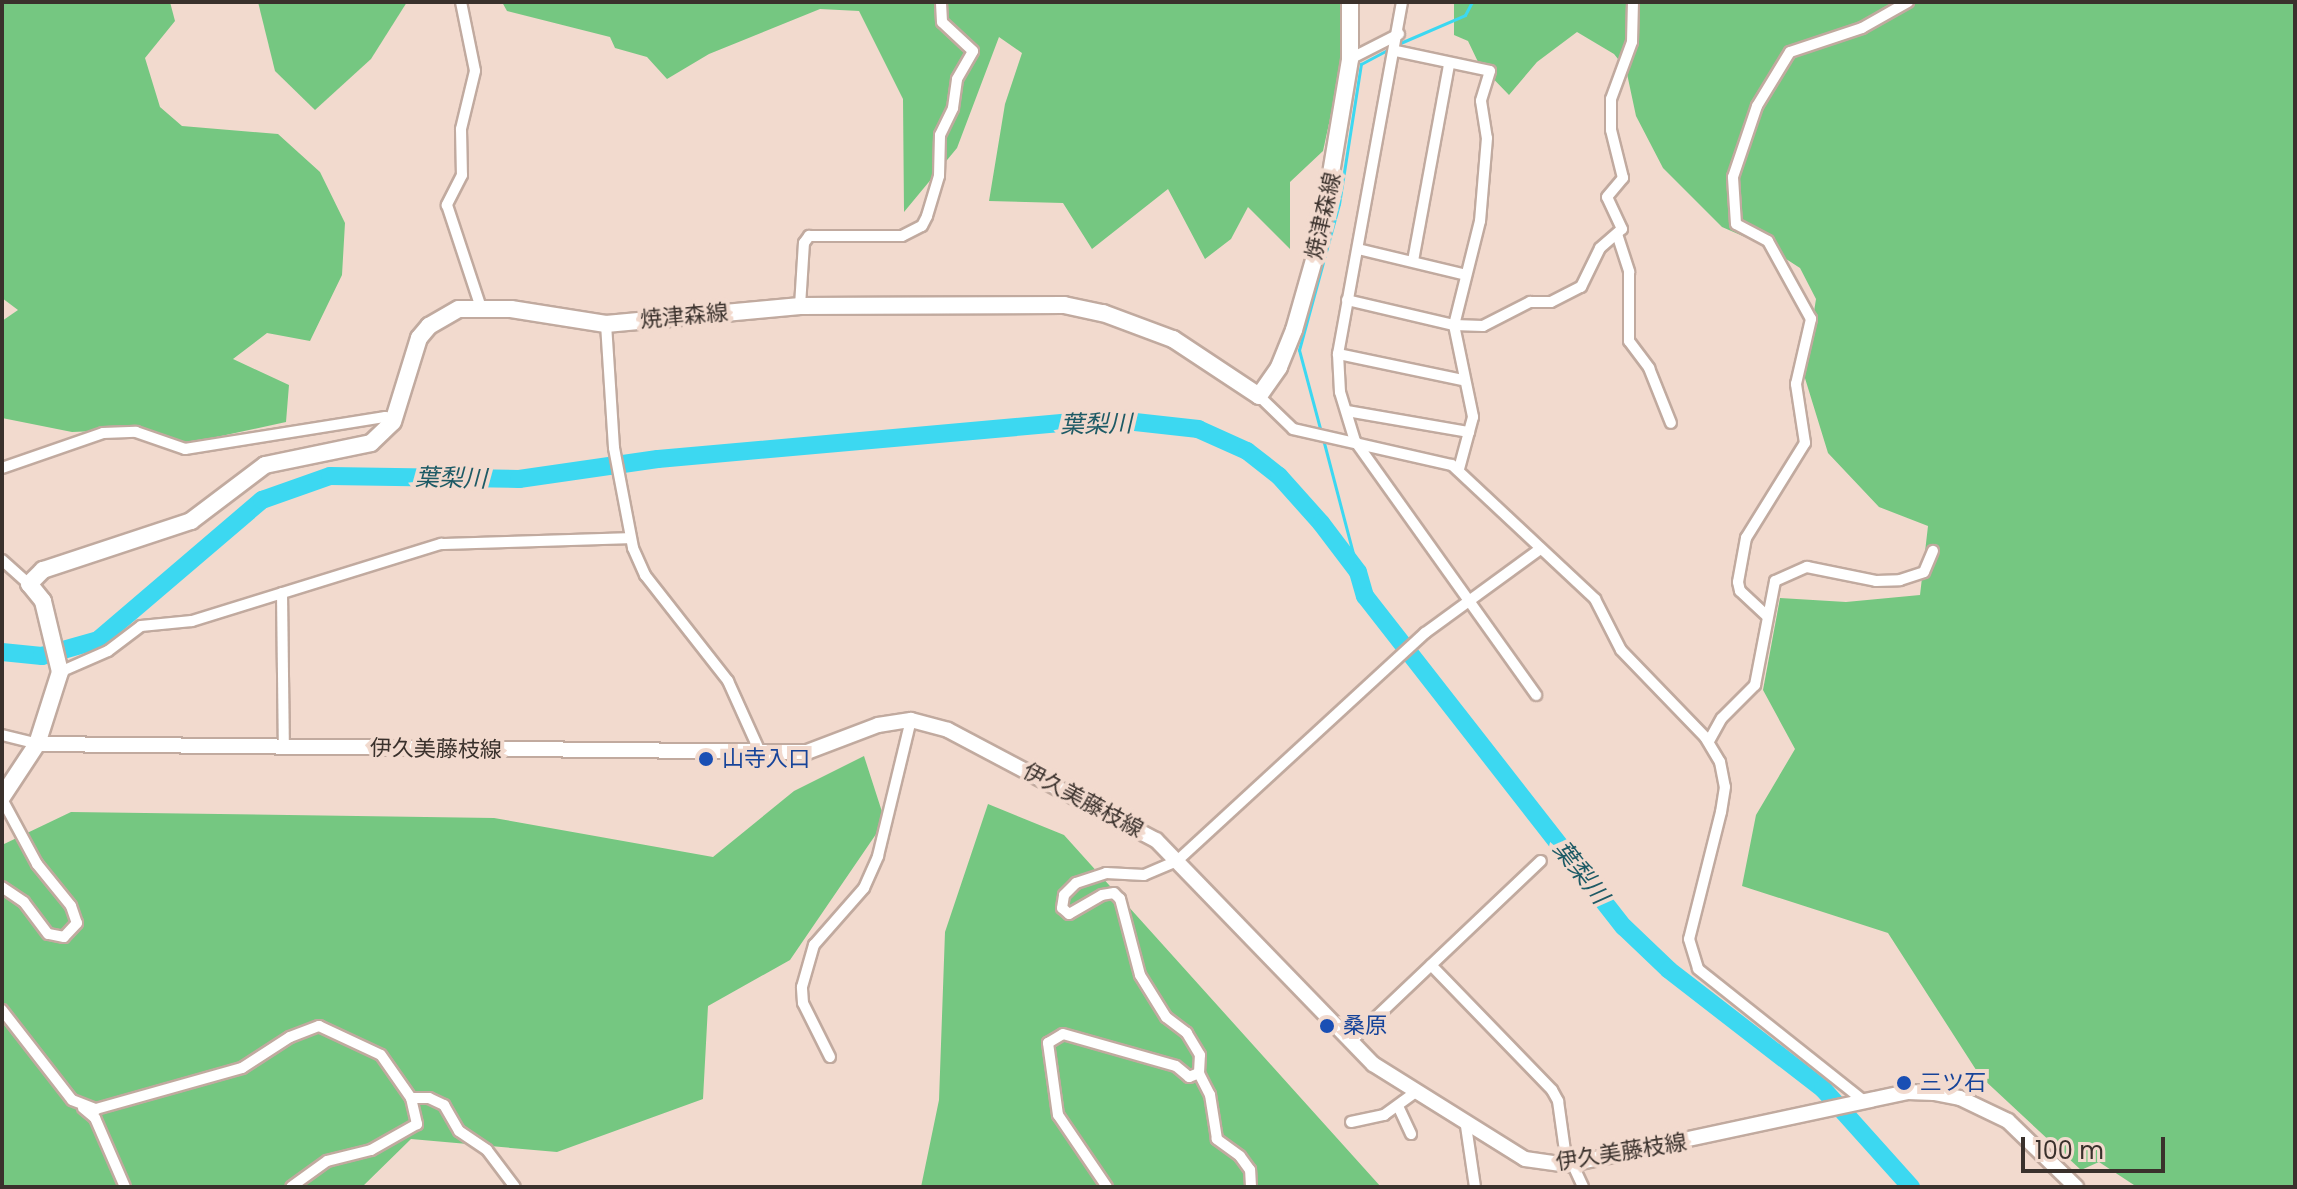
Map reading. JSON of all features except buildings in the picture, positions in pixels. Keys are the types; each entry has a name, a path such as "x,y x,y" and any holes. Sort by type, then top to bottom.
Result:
{"main road":[{"name":"焼津森線","path":"393,422 419,338 446,315 481,308 606,324 800,306 1064,305 1115,317 1173,339 1259,396 1279,367 1294,330 1320,239 1350,59 1350,2"},
{"path":"2,798 37,744 60,669 43,601 29,584 43,570 191,521 265,465 371,443 393,422"},
{"name":"伊久美藤枝線","path":"37,744 807,752 878,725 911,720 948,730 1134,825 1177,861 1350,1042 1414,1093 1525,1159 1570,1164 1908,1092 1960,1098 1982,1106 2014,1126 2076,1187"}],"street":[{"path":"461,2 475,71 461,129 462,175 447,205 481,308"},
{"path":"800,306 804,243 809,236 817,232 902,236 922,226 927,216 939,176 940,135 953,108 957,79 973,51 942,22 941,2"},
{"path":"1402,2 1396,51 1338,354 1347,411 1355,441 1536,695"},
{"path":"1347,300 1454,325 1483,326 1530,302 1551,302 1570,293 1588,278 1600,248 1622,229 1607,197 1623,178 1611,130 1611,99 1632,42 1633,2"},
{"path":"1767,616 1740,591 1738,582 1746,538 1805,443 1796,384 1811,319 1768,241 1736,224 1733,177 1757,106 1790,52 1862,28 1908,2"},
{"path":"1350,59 1399,34"},
{"path":"1396,51 1490,71 1481,101 1487,138 1480,221 1454,325 1462,380 1473,417 1459,469"},
{"path":"1413,261 1449,64"},
{"path":"1617,234 1629,272 1629,341 1649,368 1671,423"},
{"path":"1358,249 1466,275"},
{"path":"606,324 614,448 629,538 645,575 728,681 760,752"},
{"path":"1338,354 1462,380"},
{"path":"1259,396 1293,429 1324,438 1355,441 1432,457 1459,469 1595,599 1621,650 1709,741 1720,762 1725,787 1692,921 1691,955 1706,979 1861,1103"},
{"path":"1347,411 1469,432"},
{"path":"2,468 103,433 136,432 185,449 385,417 393,422"},
{"path":"60,669 108,651 141,626 192,621 441,544 629,538"},
{"path":"1251,1187 1250,1170 1217,1139 1210,1095 1199,1073 1200,1055 1194,1044 1166,1017 1140,975 1120,899 1114,893 1102,895 1069,914 1062,908 1064,895 1076,883 1106,873 1144,875 1177,861 1397,657 1540,549"},
{"path":"1709,741 1722,718 1755,685 1770,590 1783,575 1807,567 1876,581 1900,580 1924,572 1933,551"},
{"path":"2,560 29,584"},
{"path":"282,593 284,747"},
{"path":"830,1057 803,1003 802,987 814,945 864,888 878,856 911,720"},
{"path":"2,735 37,744"},
{"path":"2,798 37,864 71,906 77,923 64,937 48,934 24,902 2,887"},
{"path":"1350,1042 1541,861"},
{"path":"1431,965 1552,1090 1558,1101 1570,1164 1583,1187"},
{"path":"2,1010 79,1104 95,1118 125,1187"},
{"path":"79,1104 96,1109 145,1091 227,1073 257,1061 290,1037 319,1026 381,1055 411,1098 417,1124 371,1150 327,1161 291,1187"},
{"path":"1107,1187 1058,1115 1048,1043 1063,1034 1176,1066 1189,1077 1199,1073"},
{"path":"1351,1122 1371,1121 1414,1093"},
{"path":"411,1098 429,1098 444,1105 459,1131 487,1150 515,1187"},
{"path":"1398,1106 1411,1134"},
{"path":"1466,1126 1475,1187"}],"green space":[{"path":"2,2 170,2 175,21 145,58 160,107 182,126 278,134 320,172 345,223 342,275 310,341 267,333 233,359 289,385 286,422 184,444 148,429 72,432 2,418 2,321 18,310 2,298"},
{"path":"258,2 407,2 371,59 315,110 275,71"},
{"path":"502,2 1340,2 1345,50 1323,151 1290,182 1290,249 1248,207 1231,239 1205,259 1168,189 1092,249 1063,203 989,201 1005,104 1022,53 999,37 957,148 904,212 903,99 859,11 820,9 709,54 667,79 647,57 615,48 610,37 507,11"},
{"path":"1454,2 2295,2 2295,1187 2137,1187 2099,1162 2081,1170 1980,1076 1888,933 1742,886 1756,815 1795,749 1763,690 1780,598 1846,602 1920,595 1928,526 1879,507 1828,453 1804,375 1816,299 1800,268 1766,246 1722,227 1663,168 1636,116 1626,69 1614,54 1577,32 1537,62 1509,95 1479,64 1468,41 1454,35"},
{"path":"864,756 885,821 790,960 708,1006 703,1099 557,1152 411,1139 362,1187 2,1187 2,845 71,812 494,818 713,857 794,791"},
{"path":"988,804 1064,835 1381,1187 921,1187 939,1100 945,932"}],"waterway":[{"path":"1398,44 1465,15 1472,2"},
{"path":"1321,432 1299,350 1339,204 1361,64 1391,48"},
{"name":"葉梨川","path":"2,652 42,656 98,640 262,500 330,476 519,479 658,459 1108,419 1198,429 1247,451 1279,476 1321,523 1358,572 1365,596 1624,927 1669,970 1823,1089 1911,1187"},
{"path":"1323,439 1358,572"}],"place":[{"name":"山寺入口","path":"706,759"},
{"name":"桑原","path":"1327,1026"},
{"name":"三ツ石","path":"1904,1083"}]}
